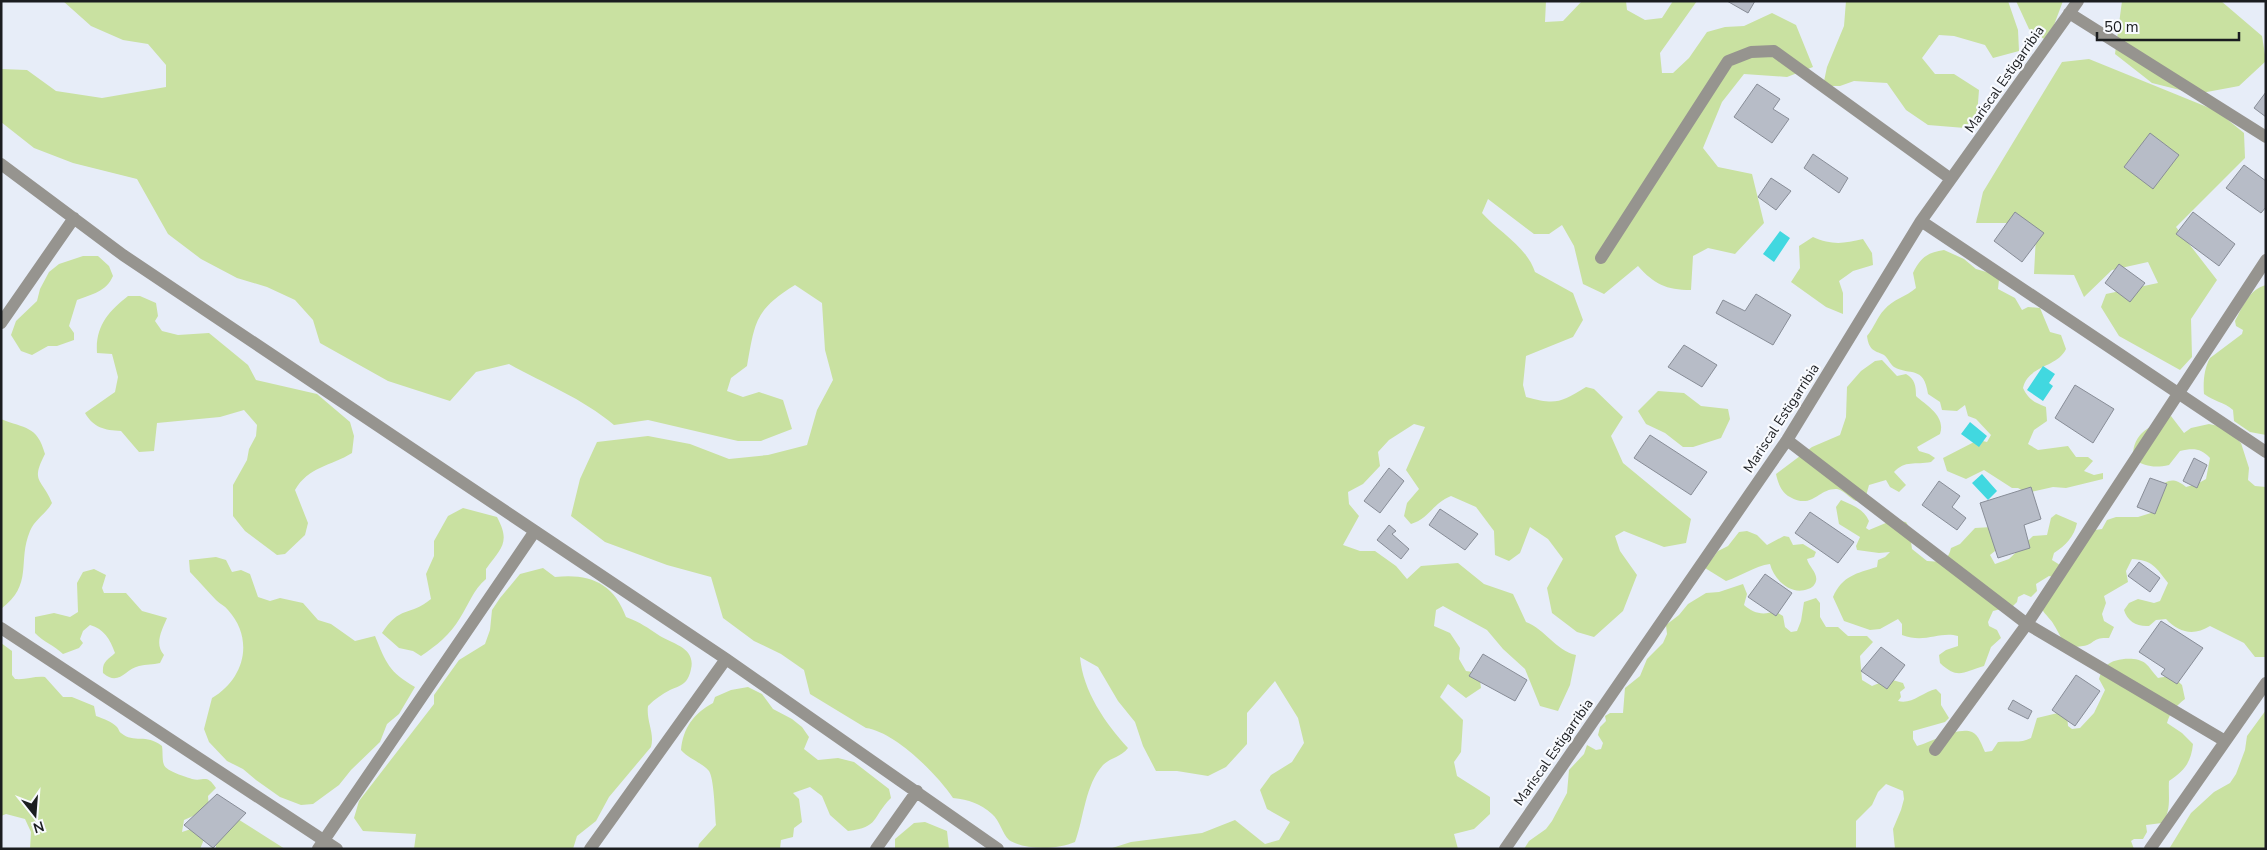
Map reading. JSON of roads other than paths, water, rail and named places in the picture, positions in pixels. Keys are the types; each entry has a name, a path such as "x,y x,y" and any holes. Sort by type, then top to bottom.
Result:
{"street":[{"name":"Mariscal Estigarribia","path":"1505,849 1787,440 1921,221 2078,1"},
{"path":"2069,13 2266,137"},
{"path":"1601,258 1728,61 1751,52 1774,51 1951,179"},
{"path":"1,164 123,255 726,659 998,849"},
{"path":"1,323 74,218"},
{"path":"1921,221 2266,452"},
{"path":"1935,750 2027,624 2266,260"},
{"path":"1787,440 2027,624 2225,741"},
{"path":"320,845 535,531"},
{"path":"1,628 320,845 337,849"},
{"path":"590,849 726,659"},
{"path":"2150,849 2266,683"},
{"path":"876,849 917,791"}],"water":[{"path":"1780,231 1790,238 1774,262 1763,254"},
{"path":"2043,366 2055,374 2049,383 2053,386 2043,401 2027,390"},
{"path":"1970,422 1987,436 1979,447 1961,434"},
{"path":"1982,474 1997,491 1988,500 1972,483"}]}
